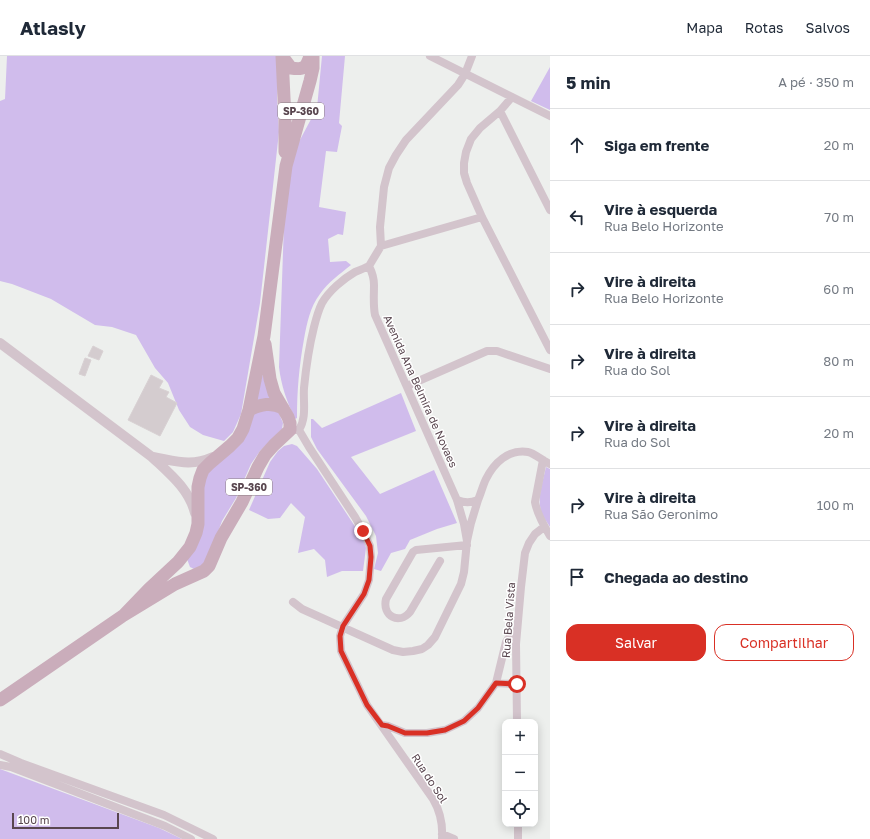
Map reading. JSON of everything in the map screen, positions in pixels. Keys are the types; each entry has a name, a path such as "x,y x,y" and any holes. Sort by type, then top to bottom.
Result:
{"main road":[{"name":"SP-360","path":"282,56 291,68 299,69 305,67 312,56"},
{"name":"SP-360","path":"282,56 286,166"},
{"name":"SP-360","path":"124,615 178,562 194,540 198,521 198,487 203,470 238,438 249,410 264,336 286,166 310,81 312,56"},
{"name":"SP-360","path":"0,700 124,615 175,584 204,571 209,566 221,538 242,502 265,455 274,445 295,430 274,393 270,379 264,336"},
{"path":"249,410 259,405 268,404 277,405 283,408"},
{"path":"183,556 185,567 190,571 196,573 204,571"},
{"name":"SP-360","path":"0,708 12,692"}],"street":[{"path":"430,56 550,116"},
{"path":"343,626 364,594 369,580 371,557 370,546 355,517 309,447 295,430 302,424 304,418 304,389 310,343 317,315 322,303 330,292 343,280 355,272 369,266 381,246 380,227 384,187 389,168 396,155 406,140 458,85 465,74 472,56"},
{"path":"512,97 500,111 480,128 471,139 466,152 464,173 467,184 482,217 550,350"},
{"path":"500,111 550,210"},
{"path":"381,246 482,217"},
{"name":"Avenida Ana Belmira de Novaes","path":"369,266 374,284 373,306 375,315 457,500 464,524 467,543"},
{"path":"0,343 152,457 182,486 189,496 198,521"},
{"path":"407,386 487,351 497,351 550,369"},
{"path":"293,602 302,609 343,626 393,650 403,652 413,651 422,649 428,645 435,637 461,584 471,523 486,479 501,460 510,454 529,452 547,462 535,502 544,527 550,536"},
{"path":"152,457 194,463 203,462 219,455"},
{"path":"457,500 472,502 478,500"},
{"name":"Rua Bela Vista","path":"517,719 516,631 521,587 529,543 535,534 544,527"},
{"path":"440,561 407,616 403,618 394,618 390,616 385,608 386,600 413,552 416,550 467,543"},
{"name":"Rua do Sol","path":"343,626 340,636 341,651 367,705 438,807 442,837"},
{"path":"382,725 405,733 427,733 445,730 464,721 478,708 496,683 506,642 516,631"},
{"path":"496,683 517,684"},
{"path":"397,748 405,733"},
{"path":"0,754 164,815 213,839"},
{"path":"0,764 158,824 191,839"},
{"path":"518,827 518,839"},
{"path":"442,837 454,839"}],"shaded area":[{"path":"7,56 280,56 277,97 279,132 260,303 241,414 233,432 224,441 203,435 190,427 179,410 168,383 155,368 136,335 112,327 95,325 51,299 0,281 0,101 5,99"},
{"path":"322,56 345,56 339,123 342,126 337,152 326,151 319,207 346,212 343,235 338,234 328,239 330,262 346,261 351,265 334,278 323,290 309,315 302,349 297,398 297,418 295,419 289,406 281,380 279,367 286,166 317,108"},
{"path":"550,67 550,110 531,101"},
{"path":"263,373 277,402 255,404"},
{"path":"401,393 416,431 351,457 380,494 434,470 457,523 410,540 405,549 391,553 381,571 374,569 378,553 376,536 366,516 317,449 311,437 311,419 313,419 322,428"},
{"path":"261,408 278,411 283,423 282,429 260,451 251,464 236,498 222,521 206,564 194,569 190,567 187,559 205,476 250,418"},
{"path":"292,444 297,446 317,469 364,540 366,548 363,571 342,571 327,577 325,560 314,549 298,553 305,517 291,503 280,518 268,519 249,510 270,462 278,451 284,446"},
{"path":"546,467 550,469 550,527 542,515 540,506 541,489"},
{"path":"0,769 159,828 182,839 0,839"}],"building":[{"path":"93,346 103,351 99,360 88,356"},
{"path":"85,358 91,360 85,376 79,374"},
{"path":"151,375 163,381 159,388 169,392 166,397 177,403 160,436 128,420"}],"route":[{"path":"363,531 370,546 371,557 369,580 364,594 343,626 340,636 341,651 367,705 382,725 405,733 427,733 445,730 464,721 478,708 496,683 517,684"}]}
